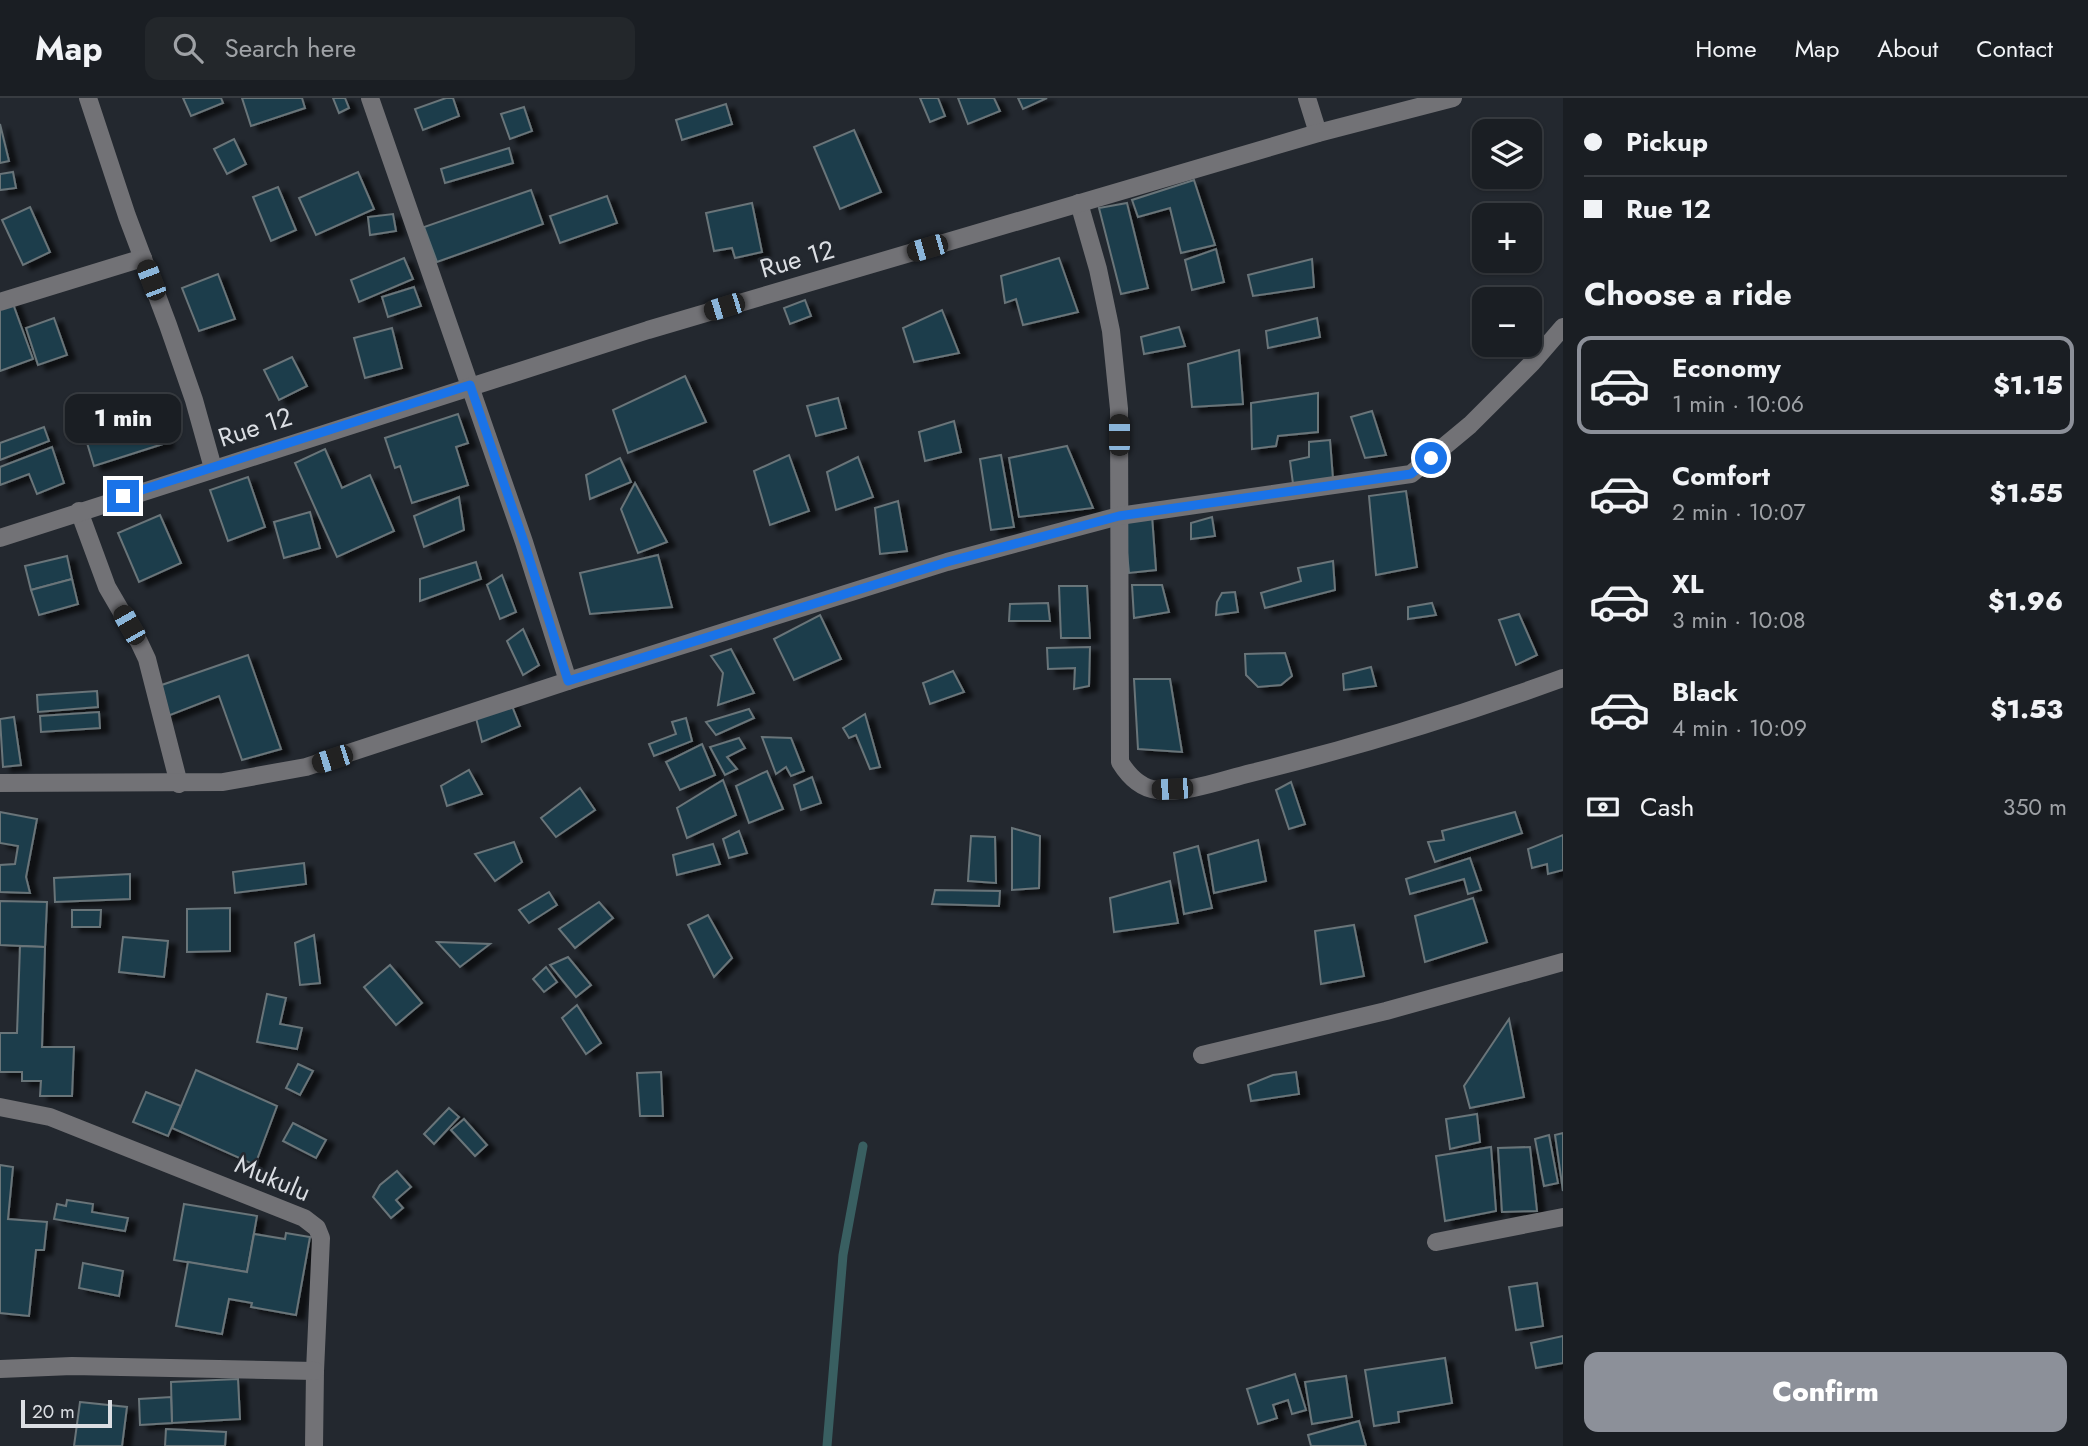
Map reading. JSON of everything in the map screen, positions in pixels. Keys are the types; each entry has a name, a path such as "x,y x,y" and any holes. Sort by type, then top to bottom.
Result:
{"street":[{"path":"88,98 173,337 213,468"},
{"path":"370,98 524,542 568,681"},
{"path":"1307,98 1318,133"},
{"name":"Rue 12","path":"0,538 648,330 1318,133 1453,98"},
{"path":"1079,203 1098,269 1111,331 1119,409 1120,762 1131,778 1155,790 1188,788 1297,762 1479,709 1563,678"},
{"path":"0,302 143,258"},
{"path":"0,783 223,782 306,767 568,681 947,562 1119,516 1411,474 1470,425 1532,363 1563,327"},
{"path":"79,511 107,587 146,659 179,784"},
{"path":"1202,1055 1386,1011 1563,962"},
{"name":"Mukulu","path":"0,1107 50,1117 312,1223 321,1238 314,1371 314,1446"},
{"path":"1436,1242 1563,1217"},
{"path":"0,1369 72,1366 314,1371"}],"building":[{"path":"183,98 221,98 223,103 191,116"},
{"path":"242,98 302,98 305,108 251,126"},
{"path":"333,98 345,98 349,108 339,113"},
{"path":"453,98 459,116 423,130 415,109"},
{"path":"920,98 938,98 945,116 930,122"},
{"path":"958,98 994,98 1000,111 968,124"},
{"path":"1018,98 1047,98 1023,109"},
{"path":"726,104 732,124 682,140 676,120"},
{"path":"524,107 532,131 510,139 501,114"},
{"path":"0,124 9,161 0,163"},
{"path":"854,130 881,192 840,209 814,147"},
{"path":"234,139 246,164 227,174 214,149"},
{"path":"509,148 513,163 445,183 441,169"},
{"path":"13,172 16,188 0,190 0,174"},
{"path":"358,172 374,209 316,235 299,198"},
{"path":"1194,180 1215,245 1181,253 1170,208 1138,217 1132,200"},
{"path":"278,187 296,230 271,241 253,197"},
{"path":"531,190 543,224 437,262 424,227"},
{"path":"607,196 617,223 560,243 550,216"},
{"path":"752,203 762,252 735,258 732,248 714,251 706,213"},
{"path":"1127,203 1148,288 1121,294 1099,208"},
{"path":"30,207 50,252 23,265 2,220"},
{"path":"393,214 396,231 370,235 368,217"},
{"path":"1216,249 1224,282 1192,290 1185,260"},
{"path":"404,258 413,279 359,302 351,280"},
{"path":"1059,258 1078,312 1023,325 1016,299 1005,303 1001,276"},
{"path":"1312,259 1314,287 1253,296 1248,275"},
{"path":"218,274 235,319 199,331 182,288"},
{"path":"414,287 421,306 388,317 382,297"},
{"path":"805,300 811,316 790,324 784,308"},
{"path":"12,301 33,359 0,371 0,305"},
{"path":"942,310 959,353 914,362 903,328"},
{"path":"54,318 67,355 38,365 26,328"},
{"path":"1317,318 1320,337 1268,348 1266,331"},
{"path":"1179,327 1185,346 1144,354 1141,337"},
{"path":"392,328 402,368 365,378 354,338"},
{"path":"1239,350 1243,404 1192,407 1188,364"},
{"path":"292,357 307,386 279,400 264,370"},
{"path":"685,376 706,422 628,453 613,410"},
{"path":"1318,393 1318,432 1278,436 1276,446 1252,449 1251,403"},
{"path":"838,398 846,428 816,436 807,406"},
{"path":"153,400 166,443 94,466 81,423"},
{"path":"1372,411 1386,455 1365,458 1351,417"},
{"path":"458,414 468,443 456,447 468,485 412,503 400,466 395,468 385,438"},
{"path":"954,421 961,452 925,461 919,432"},
{"path":"44,427 49,441 0,460 0,443"},
{"path":"1330,440 1333,479 1293,484 1290,461 1309,457 1309,442"},
{"path":"1067,446 1093,508 1019,517 1009,458"},
{"path":"52,447 64,483 37,494 29,474 0,485 0,467"},
{"path":"325,449 342,488 370,475 394,531 337,557 295,463"},
{"path":"789,455 809,511 770,525 754,471"},
{"path":"1001,455 1014,527 991,530 980,459"},
{"path":"858,457 873,497 836,510 827,472"},
{"path":"620,458 631,482 590,499 586,475"},
{"path":"248,477 265,527 228,541 210,490"},
{"path":"635,483 667,542 638,553 621,509"},
{"path":"1406,491 1417,567 1376,575 1369,496"},
{"path":"459,497 464,530 424,547 414,516"},
{"path":"898,501 907,551 880,554 875,508"},
{"path":"310,512 320,548 284,558 274,522"},
{"path":"160,515 181,563 139,582 118,533"},
{"path":"1152,516 1156,570 1129,573 1124,522"},
{"path":"1212,517 1215,536 1191,539 1191,523"},
{"path":"658,555 672,607 590,614 580,573"},
{"path":"67,556 72,579 31,590 25,566"},
{"path":"1333,561 1335,590 1265,608 1261,593 1301,581 1298,568"},
{"path":"476,562 481,579 420,601 420,579"},
{"path":"502,575 516,612 500,619 487,585"},
{"path":"72,579 78,604 39,615 31,590"},
{"path":"1132,585 1162,585 1169,612 1134,618"},
{"path":"1059,586 1087,586 1090,638 1061,638"},
{"path":"1235,592 1238,612 1216,615 1217,602 1222,593"},
{"path":"1048,603 1050,621 1009,621 1010,604"},
{"path":"1432,603 1436,615 1408,619 1408,607"},
{"path":"1519,614 1537,655 1516,665 1499,620"},
{"path":"820,615 841,659 794,680 774,639"},
{"path":"523,629 539,665 523,675 507,641"},
{"path":"1090,647 1089,686 1074,689 1075,668 1048,669 1047,648"},
{"path":"731,649 754,693 718,705 723,673 711,656"},
{"path":"1285,653 1292,676 1281,685 1258,687 1246,675 1245,654"},
{"path":"248,655 281,749 242,760 219,696 165,717 156,687"},
{"path":"1371,667 1376,686 1344,690 1343,674"},
{"path":"953,671 964,692 930,704 923,683"},
{"path":"1134,679 1170,679 1182,752 1138,749"},
{"path":"97,691 98,707 38,712 37,695"},
{"path":"510,701 520,726 482,742 476,718"},
{"path":"749,709 754,718 716,735 706,722"},
{"path":"99,712 100,728 41,732 40,716"},
{"path":"865,714 880,767 870,769 856,735 849,738 843,728"},
{"path":"14,717 21,765 3,767 0,719"},
{"path":"686,718 692,741 654,756 649,744 676,734 672,722"},
{"path":"762,737 791,738 804,771 791,776 786,767 776,774"},
{"path":"739,738 745,748 727,757 737,769 725,775 710,747"},
{"path":"702,744 715,775 680,790 666,762"},
{"path":"469,770 482,794 447,806 441,786"},
{"path":"767,771 783,809 749,823 736,786"},
{"path":"812,777 821,803 801,810 794,785"},
{"path":"723,780 736,815 687,838 677,808"},
{"path":"1291,782 1305,824 1289,829 1276,790"},
{"path":"580,788 595,810 556,837 541,818"},
{"path":"0,812 37,819 26,877 30,893 0,892 0,865 15,864 18,846 0,843"},
{"path":"1515,812 1522,833 1435,862 1428,842 1444,840 1442,831"},
{"path":"1012,828 1040,836 1039,888 1012,890"},
{"path":"739,831 747,853 729,858 723,839"},
{"path":"1563,835 1563,870 1548,874 1547,864 1532,868 1528,849"},
{"path":"971,836 995,837 996,883 968,881"},
{"path":"1258,840 1266,881 1214,893 1208,855"},
{"path":"514,842 522,862 495,881 475,854"},
{"path":"713,844 720,864 677,875 673,855"},
{"path":"1198,846 1212,908 1184,914 1174,853"},
{"path":"1470,858 1481,890 1468,894 1464,879 1410,894 1406,879"},
{"path":"304,863 306,884 235,893 233,872"},
{"path":"130,874 130,899 55,902 54,878"},
{"path":"1170,881 1178,923 1114,932 1110,898"},
{"path":"935,890 1000,891 999,906 932,904"},
{"path":"549,892 557,905 529,923 519,910"},
{"path":"1473,898 1487,942 1425,962 1415,916"},
{"path":"0,901 47,902 45,947 0,945"},
{"path":"599,902 613,918 575,948 559,929"},
{"path":"230,908 230,951 187,952 187,909"},
{"path":"72,910 101,910 100,927 72,927"},
{"path":"708,915 732,958 714,977 688,925"},
{"path":"1354,925 1364,976 1321,984 1315,931"},
{"path":"314,935 320,983 300,985 295,943"},
{"path":"123,937 168,941 164,977 119,972"},
{"path":"437,942 490,944 460,967"},
{"path":"20,946 45,947 42,1047 74,1047 72,1096 40,1096 41,1081 22,1081 22,1072 0,1072 0,1033 17,1033"},
{"path":"568,957 591,985 576,997 550,965"},
{"path":"390,965 422,1003 396,1025 364,987"},
{"path":"546,967 557,982 544,992 533,979"},
{"path":"267,994 286,998 280,1024 302,1028 297,1049 257,1042"},
{"path":"577,1005 601,1043 586,1054 562,1018"},
{"path":"1509,1019 1524,1097 1470,1108 1464,1086"},
{"path":"298,1064 313,1071 300,1095 286,1088"},
{"path":"196,1070 277,1106 255,1165 172,1128"},
{"path":"661,1072 663,1116 640,1116 637,1073"},
{"path":"1296,1072 1299,1094 1251,1101 1248,1085 1273,1075"},
{"path":"146,1092 181,1106 168,1136 133,1122"},
{"path":"449,1108 459,1117 434,1144 424,1134"},
{"path":"1477,1114 1480,1142 1450,1149 1446,1119"},
{"path":"464,1119 487,1145 475,1156 451,1130"},
{"path":"293,1123 326,1140 316,1158 283,1141"},
{"path":"1563,1133 1563,1191 1555,1135"},
{"path":"1549,1135 1558,1183 1544,1186 1535,1139"},
{"path":"1491,1147 1496,1211 1445,1221 1436,1156"},
{"path":"1530,1147 1537,1211 1502,1212 1498,1148"},
{"path":"0,1165 13,1167 8,1219 47,1222 44,1250 36,1250 29,1316 0,1313"},
{"path":"397,1171 411,1187 396,1200 403,1208 391,1218 373,1197 380,1185"},
{"path":"67,1200 93,1204 92,1212 128,1218 125,1231 54,1219 57,1204 66,1206"},
{"path":"184,1204 257,1216 247,1272 174,1260"},
{"path":"286,1233 310,1237 296,1315 251,1307 252,1303 229,1299 222,1334 176,1326 188,1262 247,1272 254,1234 285,1239"},
{"path":"83,1263 123,1271 119,1296 79,1288"},
{"path":"1537,1283 1543,1326 1516,1330 1509,1287"},
{"path":"1563,1336 1563,1363 1536,1368 1531,1343"},
{"path":"1445,1358 1452,1403 1398,1412 1399,1422 1374,1426 1365,1370"},
{"path":"1295,1374 1306,1410 1292,1414 1288,1400 1273,1405 1277,1418 1258,1424 1247,1389"},
{"path":"1346,1376 1352,1417 1312,1424 1305,1382"},
{"path":"238,1379 240,1419 172,1423 171,1382"},
{"path":"171,1397 172,1423 140,1425 139,1399"},
{"path":"80,1402 127,1407 122,1446 74,1446"},
{"path":"1359,1421 1366,1446 1311,1446 1308,1435"},
{"path":"166,1429 226,1432 225,1446 165,1446"}],"waterway":[{"path":"827,1446 843,1255 863,1146"}],"route":[{"path":"123,496 470,385 568,681 947,562 1119,516 1411,474 1431,458"}]}
